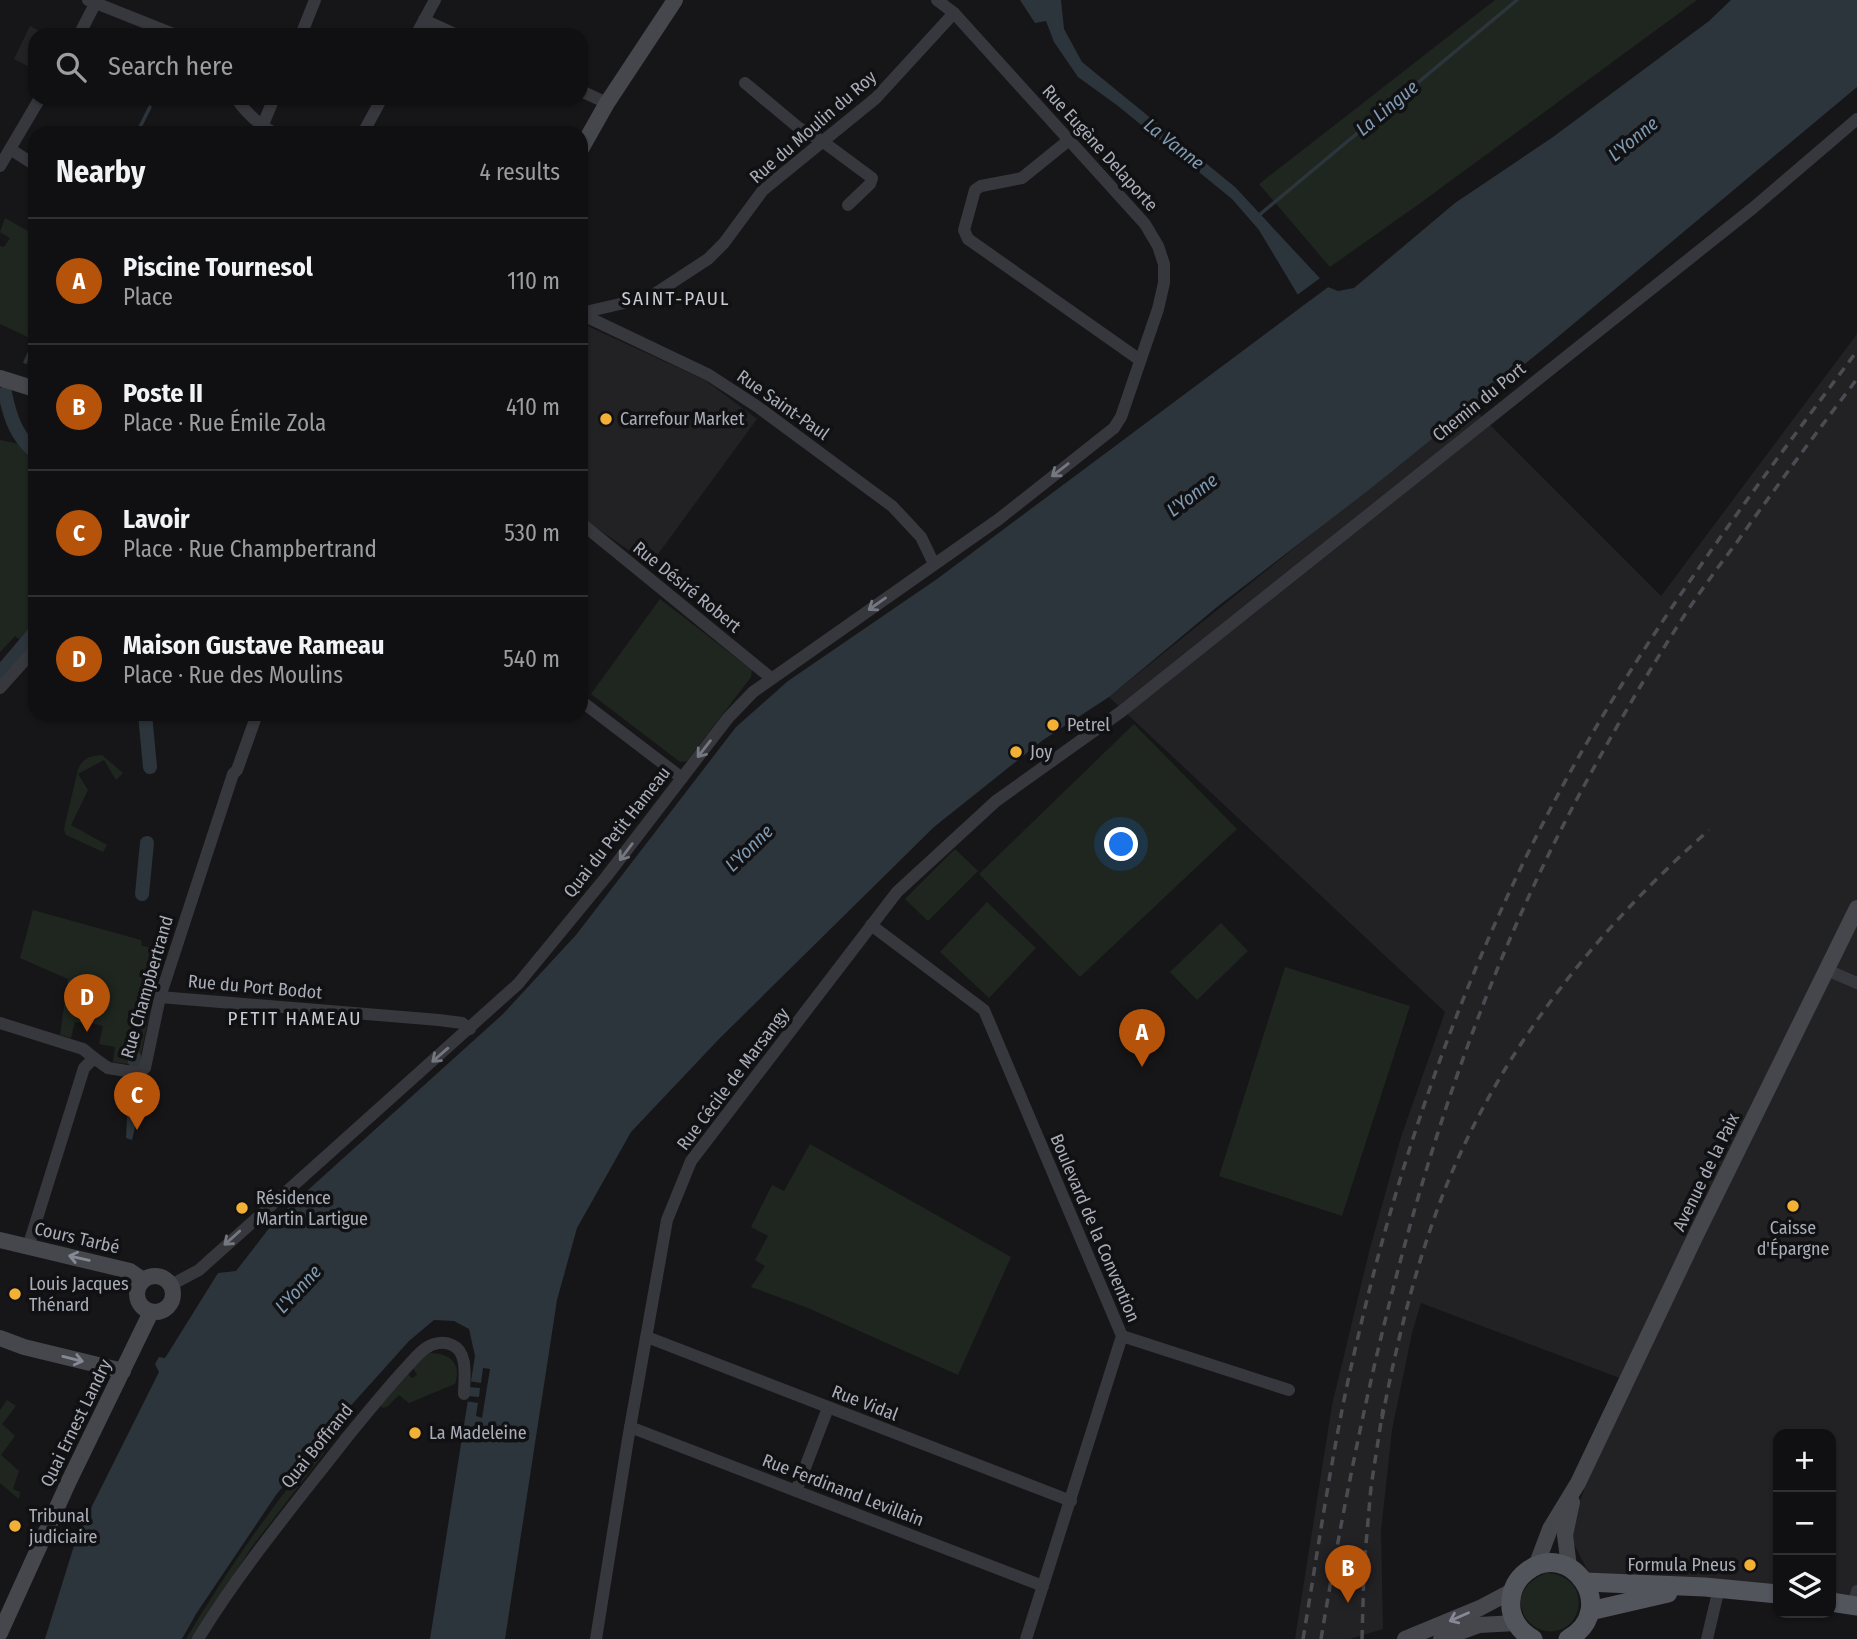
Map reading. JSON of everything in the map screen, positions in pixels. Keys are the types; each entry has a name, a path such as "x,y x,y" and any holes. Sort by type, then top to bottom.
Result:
{"main road":[{"path":"588,137 675,0"},
{"path":"0,378 28,387"},
{"name":"Avenue de la Paix","path":"1578,1483 1857,908"},
{"name":"Cours Tarbé","path":"0,1240 130,1271 143,1280"},
{"path":"151,1312 141,1307 136,1296 143,1280 162,1277 171,1285"},
{"name":"Quai Ernest Landry","path":"1,1633 69,1481 151,1312 163,1311 168,1307 173,1296 171,1285"},
{"path":"0,1338 24,1347 123,1371"},
{"path":"1536,1566 1550,1529 1578,1483"},
{"path":"1569,1567 1565,1527 1578,1483"},
{"path":"1533,1639 1516,1623 1510,1604 1512,1591 1524,1573 1549,1563 1569,1567 1585,1582 1590,1596 1590,1611 1584,1626 1571,1638"},
{"path":"1585,1582 1719,1588 1773,1593"},
{"path":"1590,1611 1689,1588"},
{"path":"1405,1639 1480,1608 1512,1591"},
{"path":"1836,1602 1856,1601"},
{"path":"1441,1639 1479,1625 1516,1623"}],"street":[{"path":"304,28 315,0"},
{"path":"420,28 435,0"},
{"name":"Rue Eugène Delaporte","path":"937,0 954,13 1069,139 1145,224 1158,246 1164,264 1164,283 1158,309 1121,417 1114,428"},
{"path":"82,28 92,2 158,28"},
{"name":"Rue du Moulin du Roy","path":"588,311 650,297 708,259 724,243 763,190 876,98 954,13"},
{"path":"424,20 442,28"},
{"name":"Rue du Moulin du Roy","path":"745,83 799,128 822,141 872,178 870,184 848,205"},
{"path":"588,94 607,103"},
{"path":"0,166 36,105"},
{"path":"241,105 263,126"},
{"path":"269,126 273,105"},
{"path":"367,126 378,105"},
{"name":"Chemin du Port","path":"1122,711 1762,201 1857,119"},
{"path":"1069,139 1022,178 981,186 975,190 964,230 968,239 1140,360"},
{"path":"9,149 28,161"},
{"name":"Rue Saint-Paul","path":"588,316 709,375 758,407 892,506 920,537 934,564"},
{"name":"Quai du Petit Hameau","path":"171,1285 199,1270 518,984 606,877 728,718 753,692 999,519 1114,428"},
{"name":"Rue Désiré Robert","path":"588,529 771,678"},
{"path":"0,688 28,657"},
{"path":"588,706 682,778"},
{"name":"Rue Cécile de Marsangy","path":"596,1639 662,1238 691,1161 897,892 996,802 1122,711"},
{"name":"Rue Champbertrand","path":"28,1247 84,1068 94,1058 108,1068 135,1072 145,1068 160,997 233,774 237,770 254,721"},
{"name":"Boulevard de la Convention","path":"871,925 984,1010 1122,1336 1026,1639"},
{"path":"1827,970 1857,983"},
{"name":"Rue du Port Bodot","path":"160,997 439,1020 462,1023 470,1029"},
{"path":"0,1023 83,1049 94,1058"},
{"path":"1122,1336 1289,1390"},
{"name":"Rue Vidal","path":"647,1337 1071,1501"},
{"name":"Quai Boffrand","path":"198,1639 271,1532 418,1354 428,1346 436,1344 457,1348 464,1361 464,1394"},
{"path":"796,1491 828,1408"},
{"name":"Rue Ferdinand Levillain","path":"630,1427 1043,1587"},
{"path":"1707,1639 1719,1588"}],"shaded area":[{"path":"1495,0 1697,0 1330,267 1259,184"},
{"path":"28,30 28,66 14,59"},
{"path":"5,218 28,231 28,337 0,324 0,246 4,247 10,238 0,232"},
{"path":"588,326 705,380 757,419 650,565 588,522"},
{"path":"1857,334 1857,1611 1836,1609 1836,1429 1773,1429 1773,1602 1591,1577 1568,1533 1625,1380 1421,1303 1392,1430 1381,1531 1383,1629 1350,1639 1295,1639 1332,1405 1369,1252 1401,1137 1445,1012 1109,697 1471,406 1661,596"},
{"path":"0,440 28,448 28,634 22,641 15,636 0,652"},
{"path":"660,599 752,670 751,677 687,761 680,762 591,694"},
{"path":"1134,724 1237,829 1080,977 979,874"},
{"path":"102,755 123,773 116,780 104,760 78,774 88,790 71,825 107,845 103,852 66,835 64,829 78,769 87,758"},
{"path":"955,849 978,871 928,921 905,899"},
{"path":"987,902 1036,948 989,998 940,952"},
{"path":"33,910 141,940 142,946 156,948 155,955 164,959 139,1063 134,1065 113,1062 115,1047 99,1044 103,1026 83,1021 75,1022 71,1038 60,1035 68,979 20,958"},
{"path":"1221,923 1248,951 1197,1000 1170,972"},
{"path":"1285,967 1410,1006 1342,1216 1219,1176"},
{"path":"137,1081 150,1083 142,1120 137,1119 142,1097 136,1096"},
{"path":"810,1144 1011,1257 958,1375 808,1308 751,1287 765,1266 755,1260 768,1236 751,1227 772,1185 784,1191"},
{"path":"430,1353 444,1355 453,1361 457,1371 455,1384 409,1403 399,1395 387,1407 382,1408 381,1405 408,1374 412,1378 417,1375 413,1368"},
{"path":"7,1400 16,1406 2,1424 15,1436 1,1455 19,1471 13,1489 20,1492 19,1499 0,1483 0,1410"},
{"path":"334,1430 338,1435 251,1548 194,1639 186,1639 256,1532"},
{"path":"1547,1573 1562,1577 1572,1584 1578,1594 1576,1616 1569,1625 1558,1630 1545,1631 1535,1627 1521,1608 1525,1589 1534,1579"}],"water":[{"path":"1020,0 1061,0 1064,29 1082,62 1235,187 1328,287 1338,291 1354,288 1455,203 1553,137 1709,21 1731,0 1857,0 1857,87 1547,346 1370,489 1217,607 1109,697 1043,740 934,827 719,1039 631,1132 577,1228 557,1300 505,1639 430,1639 475,1356 469,1329 454,1321 434,1320 409,1341 328,1431 276,1495 182,1639 45,1639 77,1536 159,1372 155,1364 159,1357 165,1358 218,1273 236,1271 277,1218 503,1014 576,935 736,727 788,681 937,579 1304,305 1259,230 1232,199 1118,106 1078,77 1054,42 1046,21 1035,23"},
{"path":"129,1079 137,1081 136,1096 142,1097 132,1140 126,1138"}],"pier":[{"path":"1323,276 1331,285 1304,305 1297,295"},
{"path":"483,1368 490,1369 482,1418 476,1416 478,1403 465,1401 466,1396 479,1397 480,1388 468,1387 468,1381 481,1383"}],"waterway":[{"name":"La Lingue","path":"1258,216 1517,0"},
{"path":"140,126 150,107"},
{"path":"25,362 28,356"},
{"path":"5,393 15,426 28,444"},
{"path":"0,673 28,640"},
{"path":"146,721 150,767"},
{"path":"142,894 147,843"},
{"path":"134,1057 136,1064"}],"railway":[{"path":"1303,1639 1342,1412 1376,1264 1419,1120 1471,979 1533,842 1600,720 1705,559 1857,351"},
{"path":"1321,1639 1363,1418 1388,1308 1417,1200 1451,1093 1490,987 1534,884 1585,784 1645,678 1703,587 1857,379"},
{"path":"1382,1419 1408,1302 1425,1245 1445,1189 1494,1088 1556,994 1591,950 1628,908 1709,830"},
{"path":"1362,1639 1364,1567 1371,1487 1383,1409"}],"place":[{"name":"Carrefour Market","path":"606,419"},
{"name":"Petrel","path":"1053,725"},
{"name":"Joy","path":"1016,752"},
{"name":"Maison Gustave Rameau","path":"87,1032"},
{"name":"Piscine Tournesol","path":"1142,1067"},
{"name":"Lavoir","path":"137,1130"},
{"name":"Caisse d'Épargne","path":"1793,1206"},
{"name":"Résidence Martin Lartigue","path":"242,1208"},
{"name":"Louis Jacques Thénard","path":"15,1294"},
{"name":"La Madeleine","path":"415,1433"},
{"name":"Tribunal judiciaire","path":"15,1526"},
{"name":"Formula Pneus","path":"1750,1565"},
{"name":"Poste II","path":"1348,1603"}],"district":[{"name":"SAINT-PAUL","path":"676,298"},
{"name":"PETIT HAMEAU","path":"295,1018"}],"water label":[{"name":"L'Yonne","path":"1633,139"},
{"name":"La Vanne","path":"1174,144"},
{"name":"L'Yonne","path":"1192,495"},
{"name":"L'Yonne","path":"749,848"},
{"name":"L'Yonne","path":"298,1289"}]}
